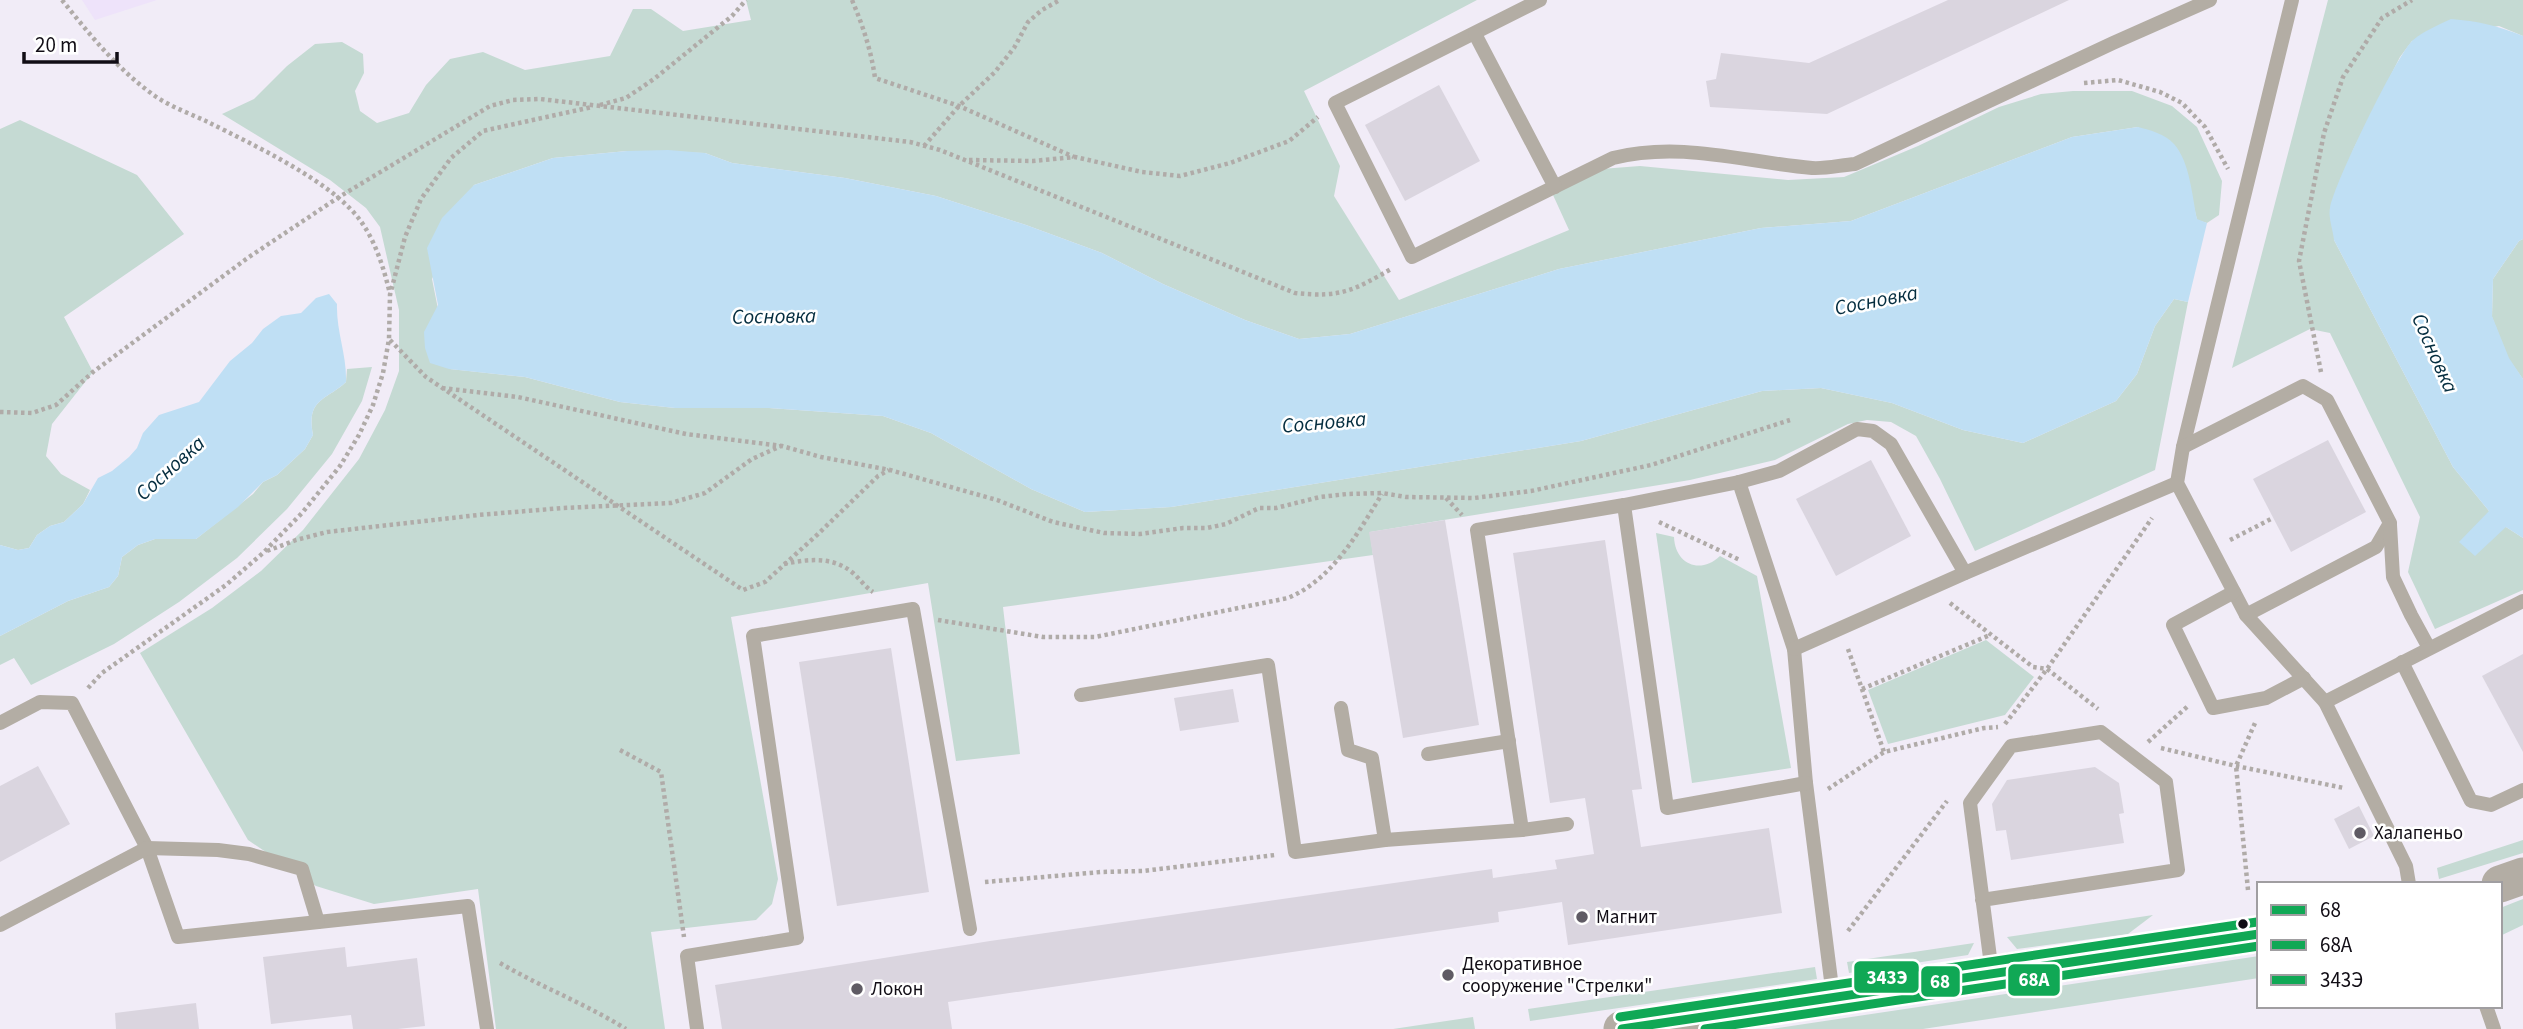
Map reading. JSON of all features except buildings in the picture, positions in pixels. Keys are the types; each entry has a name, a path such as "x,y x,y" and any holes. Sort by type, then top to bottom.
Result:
{"street":[{"path":"2502,883 2523,876"},
{"path":"1622,1029 2257,934"}],"lane":[{"path":"1540,0 1335,103 1412,257 1613,158 1640,151 1690,150 1815,168 1855,164 2210,0"},
{"path":"2292,0 2183,447 2177,483 2246,615 2325,702 2406,866 2409,882"},
{"path":"1475,34 1555,187"},
{"path":"2183,447 2303,386 2327,400 2390,523 2393,577 2429,648"},
{"path":"1522,830 1477,530 1739,482 1779,471 1857,429 1873,431 1891,444 1965,573"},
{"path":"1739,482 1794,649 1806,783 1833,997"},
{"path":"1794,649 2177,483"},
{"path":"1624,505 1667,808 1806,783"},
{"path":"2246,615 2376,547 2390,523"},
{"path":"2234,592 2173,625 2213,708 2266,698 2304,678"},
{"path":"2325,702 2523,601"},
{"path":"697,1029 687,956 797,938 753,636 913,610 970,929"},
{"path":"2402,662 2471,801 2491,805 2523,790"},
{"path":"1081,695 1268,665 1296,852 1385,840 1567,824"},
{"path":"0,723 40,702 72,703 147,848 178,937 468,906 487,1029"},
{"path":"1341,708 1348,750 1372,758 1385,840"},
{"path":"1982,900 2178,870 2166,782 2101,732 2011,746 1970,803 1982,900 1993,974"},
{"path":"1428,754 1509,741"},
{"path":"0,925 147,848 218,850 249,854 302,869 318,922"},
{"path":"2487,1008 2494,1029"}],"path":[{"path":"62,0 109,57 157,97 261,148 339,197 360,220 372,241 384,269 390,295"},
{"path":"72,703 102,673 226,585 263,553 302,513 340,466 373,405 383,373 389,339 390,295 405,237 421,198 451,158 483,131 626,98 654,79 706,34 732,16 746,0"},
{"path":"852,0 871,52 875,78 959,106 1075,158 1142,172 1180,176 1230,163 1289,141 1335,103"},
{"path":"924,146 959,106 995,72 1014,48 1028,22 1060,0"},
{"path":"2327,400 2299,261 2324,133 2343,77 2382,18 2412,0"},
{"path":"2079,84 2118,80 2160,92 2182,103 2205,127 2228,168 2245,189"},
{"path":"0,412 32,413 56,405 93,372 249,257 339,197 490,106 513,100 540,99 910,142 964,160 1295,293 1324,296 1353,291 1412,257"},
{"path":"964,160 1032,161 1075,158"},
{"path":"389,339 426,377 743,590 765,582 878,476 890,470"},
{"path":"442,388 518,397 686,434 782,446 821,457 890,470 997,500 1053,522 1104,533 1140,534 1226,524 1259,508 1293,506 1320,497 1382,493 1406,498 1474,498 1531,491 1651,465 1790,420"},
{"path":"263,553 327,532 478,515 617,505 645,506 692,499 719,485 752,459 782,446"},
{"path":"784,564 804,560 838,563 852,571 878,597 894,606 934,619 1042,637 1095,637 1288,598 1315,582 1346,550 1382,493"},
{"path":"1624,505 1769,574"},
{"path":"2212,550 2273,518"},
{"path":"1930,588 2033,667 2047,668 2103,713"},
{"path":"1840,628 1884,752"},
{"path":"1862,689 1990,634"},
{"path":"2205,691 2146,745 2370,793"},
{"path":"2248,890 2236,766 2266,698"},
{"path":"1809,801 1884,752 1984,728 2003,727"},
{"path":"620,750 662,772 687,956"},
{"path":"963,884 1143,871 1296,852"},
{"path":"474,948 531,981 601,1013 626,1029"}],"shaded area":[{"path":"82,0 157,0 95,20"}],"green space":[{"path":"746,0 1477,0 1304,91 1340,166 1334,196 1399,300 1569,230 1553,195 1601,169 1640,166 1788,180 1844,177 1918,146 1999,107 2041,94 2132,91 2172,106 2197,127 2222,181 2219,215 2207,223 2197,220 2184,164 2138,127 2072,137 1851,221 1761,228 1559,269 1350,334 1299,339 1245,320 1163,284 1102,253 1026,225 936,196 845,178 732,163 705,153 627,151 553,158 474,185 432,279 450,369 525,377 620,402 675,408 769,408 883,416 931,433 1031,489 1085,512 1171,507 1581,441 1762,391 1821,388 1892,403 1963,430 2023,443 2116,401 2137,374 2155,326 2174,299 2188,302 2155,470 1975,551 1916,436 1891,422 1867,420 1848,424 1775,460 1690,480 1370,532 1373,555 1003,607 1020,754 956,761 928,583 731,617 778,879 772,904 756,920 651,932 665,1029 496,1029 478,889 374,904 316,886 248,840 140,653 212,608 261,571 303,530 359,459 385,410 399,371 399,310 380,227 366,208 330,180 222,114 254,99 287,66 315,44 342,42 363,54 364,73 355,91 360,111 377,123 409,113 426,85 450,59 483,52 525,70 610,56 633,9 651,9 683,31 751,20"},
{"path":"2328,0 2523,0 2523,36 2499,26 2412,41 2400,57 2353,150 2334,240 2453,467 2489,511 2523,538 2523,590 2435,629 2408,572 2420,517 2330,333 2310,329 2232,368"},
{"path":"20,120 137,175 184,234 64,317 93,372 52,424 46,456 61,474 90,490 83,504 64,522 50,526 37,535 29,548 18,550 0,545 0,129"},
{"path":"2523,239 2523,379 2508,358 2492,317 2493,279"},
{"path":"372,367 362,401 332,454 287,509 237,558 179,602 114,644 31,685 14,658 0,665 0,636 68,601 109,587 118,576 122,557 138,545 155,539 196,539 253,494 263,482 277,475 305,449 313,435 312,414 315,407 346,382 347,369"},
{"path":"1656,533 1674,537 1679,554 1690,564 1705,565 1720,556 1757,576 1791,768 1692,783"},
{"path":"1986,640 2034,677 2005,715 1888,744 1868,690"},
{"path":"2523,840 2523,853 2439,879 2437,868"},
{"path":"2523,899 2523,925 2502,935 2502,907"},
{"path":"2153,915 2128,934 2017,949 2007,937"},
{"path":"1974,943 1968,955 1849,973 1847,962"},
{"path":"2257,956 2257,978 1923,1029 1771,1029"},
{"path":"1815,967 1817,979 1530,1021 1528,1009"},
{"path":"1473,1017 1475,1029 1393,1029"}],"water":[{"name":"Сосновка","path":"2451,19 2488,24 2523,36 2523,239 2493,279 2492,316 2509,358 2523,379 2523,538 2506,527 2475,556 2459,542 2489,511 2453,467 2334,240 2330,215 2334,194 2354,148 2405,50 2417,37"},
{"name":"Сосновка","path":"2138,127 2152,131 2174,144 2184,160 2197,219 2207,223 2188,302 2174,299 2155,326 2137,374 2116,401 2023,443 1963,430 1892,403 1821,388 1762,391 1581,441 1171,507 1085,512 1031,489 931,433 883,416 769,408 675,408 620,402 525,377 449,369 430,363 425,348 424,332 438,305 427,248 442,218 474,185 553,158 627,151 705,153 732,163 845,178 936,196 1102,253 1163,284 1245,320 1299,339 1350,334 1559,269 1761,228 1851,221 2072,137"},
{"name":"Сосновка","path":"329,294 337,304 346,382 315,407 312,414 313,435 305,449 277,475 263,482 238,507 196,539 155,539 138,545 122,557 118,576 109,587 68,601 0,636 0,545 18,550 29,548 37,535 50,526 64,522 83,504 98,478 112,471 137,448 143,433 159,415 199,402 230,361 252,343 263,329 281,316 301,313 316,298"}],"transit line":[{"name":"343Э","path":"1620,1017 2257,922"},
{"name":"68","path":"1622,1029 2257,934"},
{"name":"68А","path":"1705,1029 2257,946"}],"place":[{"name":"Халапеньо","path":"2360,833"},
{"name":"Магнит","path":"1582,917"},
{"name":"Декоративное сооружение \"Стрелки\"","path":"1448,975"},
{"name":"Локон","path":"857,989"}]}
